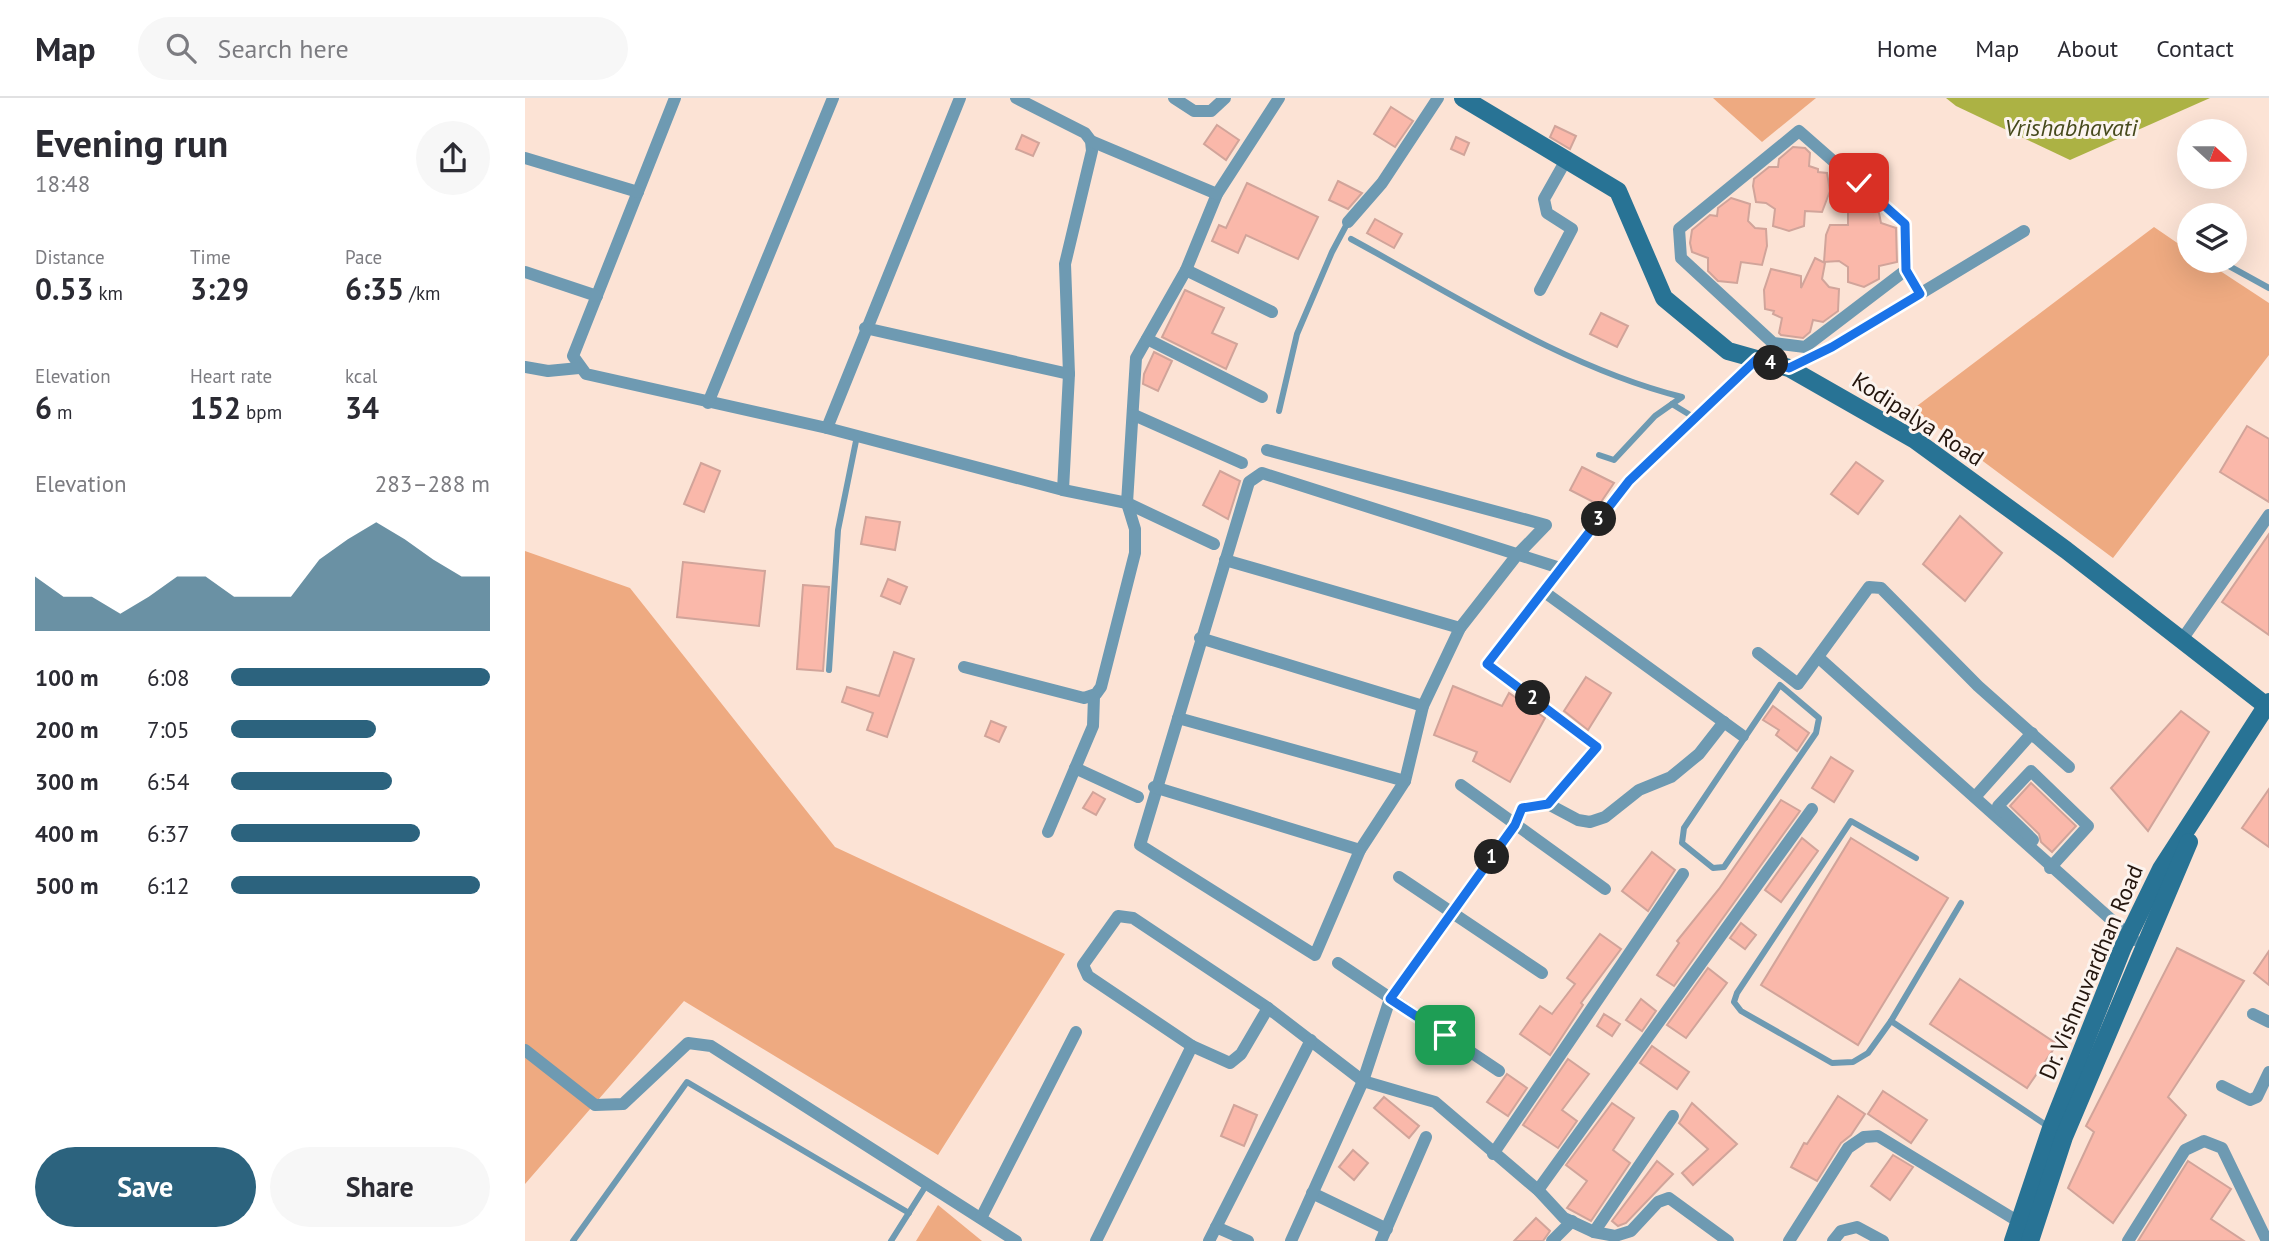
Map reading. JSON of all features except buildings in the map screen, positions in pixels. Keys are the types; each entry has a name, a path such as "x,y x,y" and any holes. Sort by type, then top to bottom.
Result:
{"main road":[{"name":"Kodipalya Road","path":"1463,98 1618,191 1664,298 1728,351 1789,368 1915,440 2066,550 2268,709"},
{"name":"Dr. Vishnuvardhan Road","path":"2013,1241 2051,1128 2175,845 2268,709"},
{"name":"Dr. Vishnuvardhan Road","path":"2030,1241 2064,1137 2135,941"}],"street":[{"path":"675,98 573,356 579,368 586,374 827,428 1063,490 1127,503 1215,544"},
{"path":"708,402 833,98"},
{"path":"827,428 865,328 960,98"},
{"path":"1016,98 1085,133 1091,141 1217,194"},
{"path":"1174,98 1194,111 1211,111 1225,98"},
{"path":"1048,832 1093,726 1094,696 1101,687 1135,553 1135,530 1127,503 1136,358 1186,270 1217,194 1279,98"},
{"path":"1349,222 1382,183 1438,98"},
{"path":"1799,131 1905,224 1906,270 1805,347 1773,343 1681,258 1679,229 1799,131"},
{"path":"1063,490 1069,374 1065,264 1092,151 1091,141"},
{"path":"525,158 638,192"},
{"path":"1540,290 1572,229 1547,213 1543,199 1566,160"},
{"path":"1789,368 1832,347 2024,231"},
{"path":"1186,270 1272,312"},
{"path":"525,272 597,296"},
{"path":"865,328 1069,374"},
{"path":"1147,338 1262,397"},
{"path":"1548,804 1597,747 1487,664 1629,481 1757,359"},
{"path":"525,367 548,371 579,368"},
{"path":"1134,415 1242,463"},
{"path":"1267,450 1546,524 1517,555 1460,628 1423,706 1405,781 1360,850 1315,956 1140,845 1154,787 1178,718 1249,482 1262,472 1517,555 1560,568"},
{"path":"2181,641 2269,515"},
{"path":"1225,560 1460,628"},
{"path":"1758,653 1798,684 1819,659 1869,587 1881,588 1978,686 2069,767"},
{"path":"1543,591 1744,736"},
{"path":"1200,638 1423,706"},
{"path":"1819,659 2053,864 2135,941"},
{"path":"964,667 1084,698 1094,696"},
{"path":"1178,718 1405,781"},
{"path":"1291,1241 1363,1081 1390,999 1515,825 1522,808 1548,804 1578,820 1590,822 1605,817 1639,790 1671,777 1699,754 1724,722"},
{"path":"1975,797 2032,733"},
{"path":"1075,768 1138,797"},
{"path":"2031,771 2088,826 2053,864 1998,806 2031,771"},
{"path":"1461,785 1605,889"},
{"path":"1154,787 1360,850"},
{"path":"1538,1190 1812,808"},
{"path":"1493,1154 1683,874"},
{"path":"1399,877 1451,915 1542,973"},
{"path":"1268,1008 1241,1054 1230,1063 1192,1046 1088,976 1083,965 1118,916 1133,918 1268,1008 1363,1081 1435,1101 1572,1221 1594,1232 1631,1236 1658,1202 1669,1198 1713,1236 1728,1241"},
{"path":"1338,963 1499,1071"},
{"path":"2253,1014 2269,1022"},
{"path":"981,1218 1076,1032"},
{"path":"1209,1241 1311,1040"},
{"path":"525,1050 595,1105 614,1106 624,1104 688,1042 705,1044 1016,1241"},
{"path":"1096,1241 1192,1046"},
{"path":"2222,1086 2250,1100 2257,1097 2269,1072"},
{"path":"1594,1232 1673,1116"},
{"path":"1789,1241 1849,1148 1864,1137 1871,1136 1878,1136 2019,1222"},
{"path":"1313,1193 1384,1235 1426,1137"},
{"path":"2128,1241 2185,1150 2204,1140 2222,1149 2267,1241"},
{"path":"1552,1241 1572,1221"},
{"path":"1216,1227 1248,1241"},
{"path":"1833,1241 1841,1231 1857,1227 1883,1241"}],"lane":[{"path":"1844,197 1859,183"},
{"path":"1279,411 1297,334 1332,252 1349,222"},
{"path":"1351,239 1579,361 1634,385 1682,397 1655,416 1614,460 1599,455"},
{"path":"1906,270 1920,294"},
{"path":"2242,273 2269,288"},
{"path":"1672,404 1695,418"},
{"path":"829,670 838,530 857,436"},
{"path":"1780,685 1819,719 1815,733 1724,866 1713,868 1682,843 1683,828 1744,736 1780,685"},
{"path":"1916,858 1851,821 1734,1002 1741,1011 1832,1063 1853,1062 1868,1053 1891,1021 1961,903"},
{"path":"1891,1021 2051,1128"},
{"path":"573,1241 687,1082 909,1213"},
{"path":"891,1241 927,1184"}],"shaded area":[{"path":"1713,98 1816,98 1762,142"},
{"path":"2154,227 2177,243 2177,273 2223,273 2269,303 2269,355 2113,558 1913,409"},
{"path":"525,551 630,588 835,847 1065,954 938,1155 684,1001 525,1184"},
{"path":"938,1205 982,1241 916,1241"}],"water":[{"name":"Vrishabhavati","path":"1946,98 2210,98 2070,160 1956,106"}],"route":[{"path":"1445,1035 1390,999 1515,825 1522,808 1548,804 1597,747 1487,664 1629,481 1757,359 1789,368 1832,347 1920,294 1906,270 1905,224 1859,183"}]}
